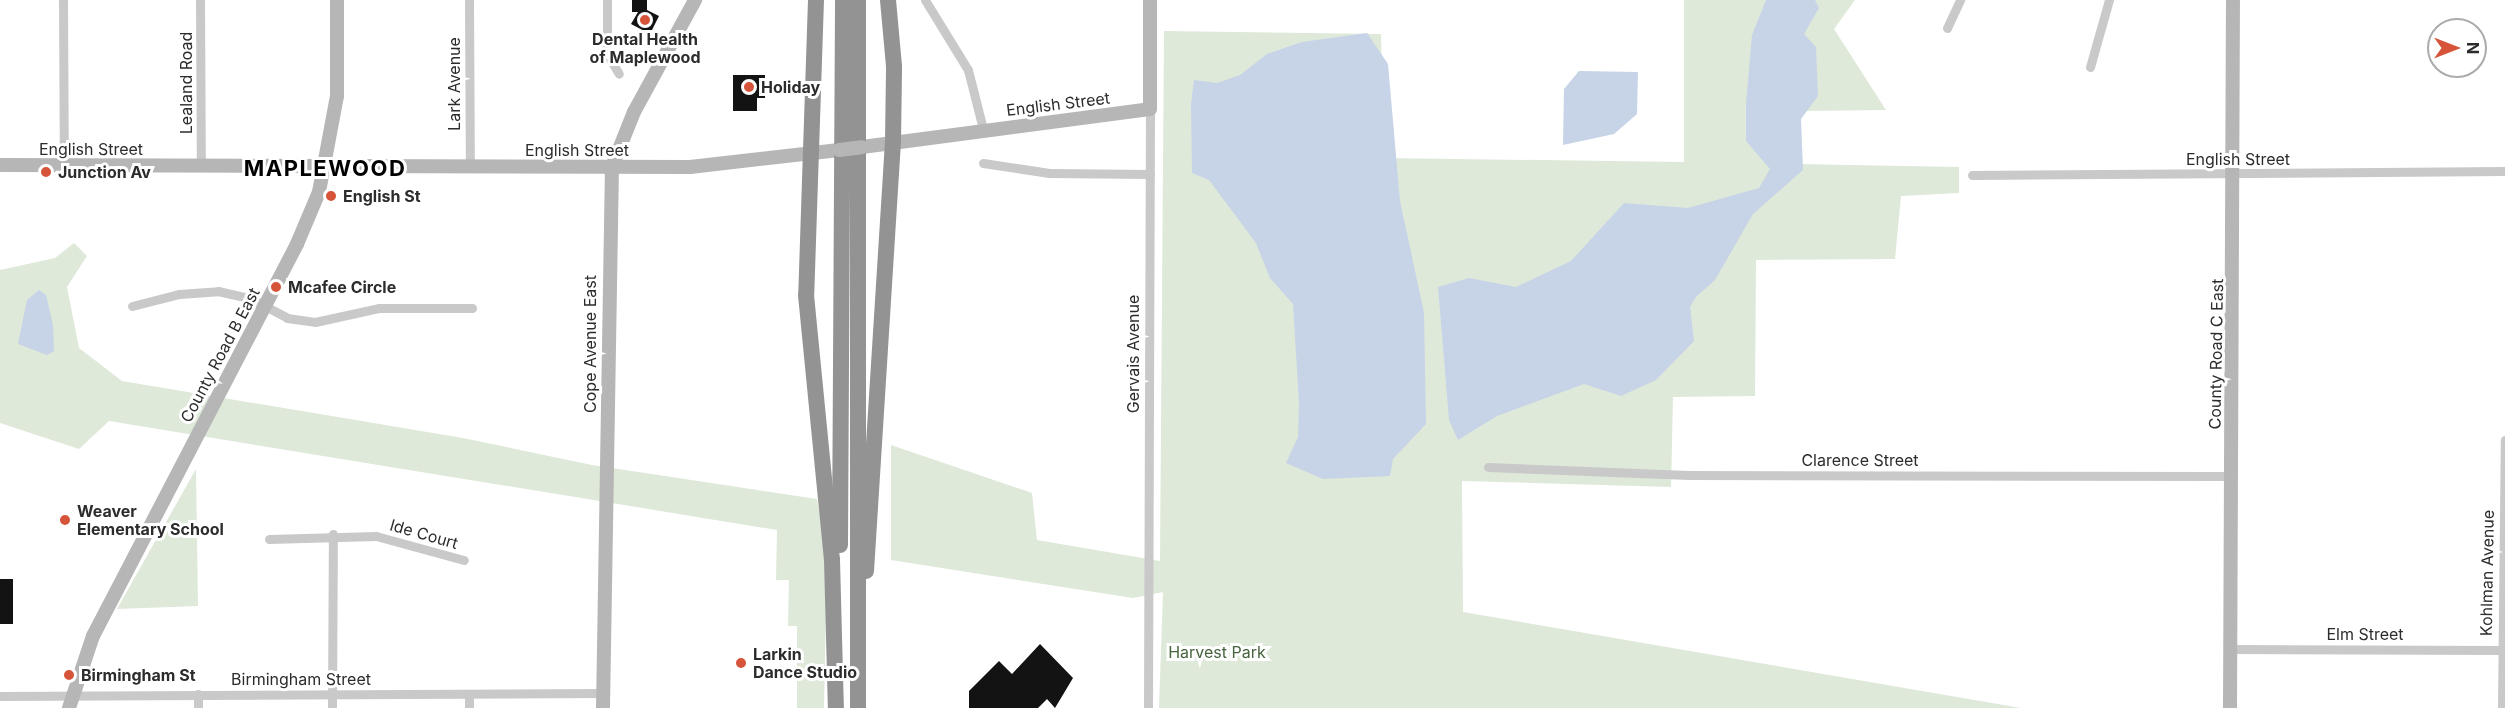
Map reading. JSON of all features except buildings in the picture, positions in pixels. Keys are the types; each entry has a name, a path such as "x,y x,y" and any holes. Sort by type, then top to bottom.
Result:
{"highway":[{"path":"816,0 815,155 807,314 832,560 836,708"},
{"path":"836,708 843,0"},
{"path":"858,0 858,708"},
{"path":"857,656 885,143 894,66 888,0"}],"street":[{"path":"63,0 64,165"},
{"name":"Lealand Road","path":"200,0 201,166"},
{"name":"County Road B East","path":"71,701 106,609 309,217 326,167 337,96 337,0"},
{"name":"Lark Avenue","path":"469,0 470,167"},
{"path":"607,0 607,54 619,74"},
{"name":"Cope Avenue East","path":"603,708 612,167 634,112 695,0"},
{"path":"925,0 968,70 983,129"},
{"name":"Gervais Avenue","path":"1148,708 1150,0"},
{"path":"1947,28 1960,0"},
{"path":"2090,67 2109,0"},
{"name":"County Road C East","path":"2230,708 2233,0"},
{"name":"English Street","path":"0,165 720,166 815,155 983,129 1150,109"},
{"path":"983,163 1049,173 1150,174"},
{"name":"English Street","path":"1972,175 2234,176 2505,171"},
{"path":"132,306 185,293 218,291 252,299 287,318 315,322 379,308 472,308"},
{"name":"Kohlman Avenue","path":"2502,708 2505,440"},
{"name":"Clarence Street","path":"1488,467 1689,475 2231,477"},
{"path":"332,708 333,534"},
{"name":"Ide Court","path":"269,539 333,534 399,540 464,560"},
{"name":"Elm Street","path":"2230,649 2501,650"},
{"name":"Birmingham Street","path":"0,696 71,701 198,694 603,693"},
{"path":"198,694 198,708"},
{"path":"469,694 469,708"}],"green space":[{"name":"Harvest Park","path":"1684,0 1855,0 1834,29 1886,110 1802,111 1796,164 1959,167 1959,193 1901,196 1895,259 1756,260 1755,396 1673,397 1671,487 1462,481 1463,612 2021,708 1159,708 1163,592 1133,598 891,560 891,445 1032,493 1037,540 1160,561 1164,31 1381,34 1384,158 1684,162"},
{"path":"74,243 87,256 67,287 79,348 122,381 463,438 592,465 817,499 827,554 824,708 797,708 797,626 788,626 789,580 776,580 777,530 109,421 79,449 0,423 0,270 55,258"},
{"path":"196,469 198,606 117,609"}],"water":[{"path":"1766,0 1815,0 1819,8 1804,34 1816,47 1818,96 1801,119 1803,170 1753,214 1715,280 1696,297 1690,307 1694,341 1656,380 1621,396 1584,384 1497,416 1458,440 1449,420 1438,287 1469,278 1516,287 1571,261 1624,203 1688,208 1759,188 1770,169 1746,141 1746,104 1752,35"},
{"path":"1367,33 1388,64 1400,201 1424,313 1426,424 1393,459 1390,476 1323,479 1286,463 1298,437 1299,403 1293,304 1270,278 1256,243 1209,180 1192,173 1191,104 1194,80 1217,83 1240,75 1267,54 1302,42"},
{"path":"1579,71 1638,72 1637,114 1614,134 1563,145 1564,89"},
{"path":"39,290 46,295 53,325 54,351 47,355 18,344 27,300"}],"place":[{"name":"Dental Health of Maplewood","path":"645,20"},
{"name":"Holiday","path":"749,87"},
{"name":"Junction Av","path":"46,172"},
{"name":"English St","path":"331,196"},
{"name":"Mcafee Circle","path":"276,287"},
{"name":"Weaver Elementary School","path":"65,520"},
{"name":"Larkin Dance Studio","path":"741,663"},
{"name":"Birmingham St","path":"69,675"}],"district":[{"name":"MAPLEWOOD","path":"325,169"}]}
